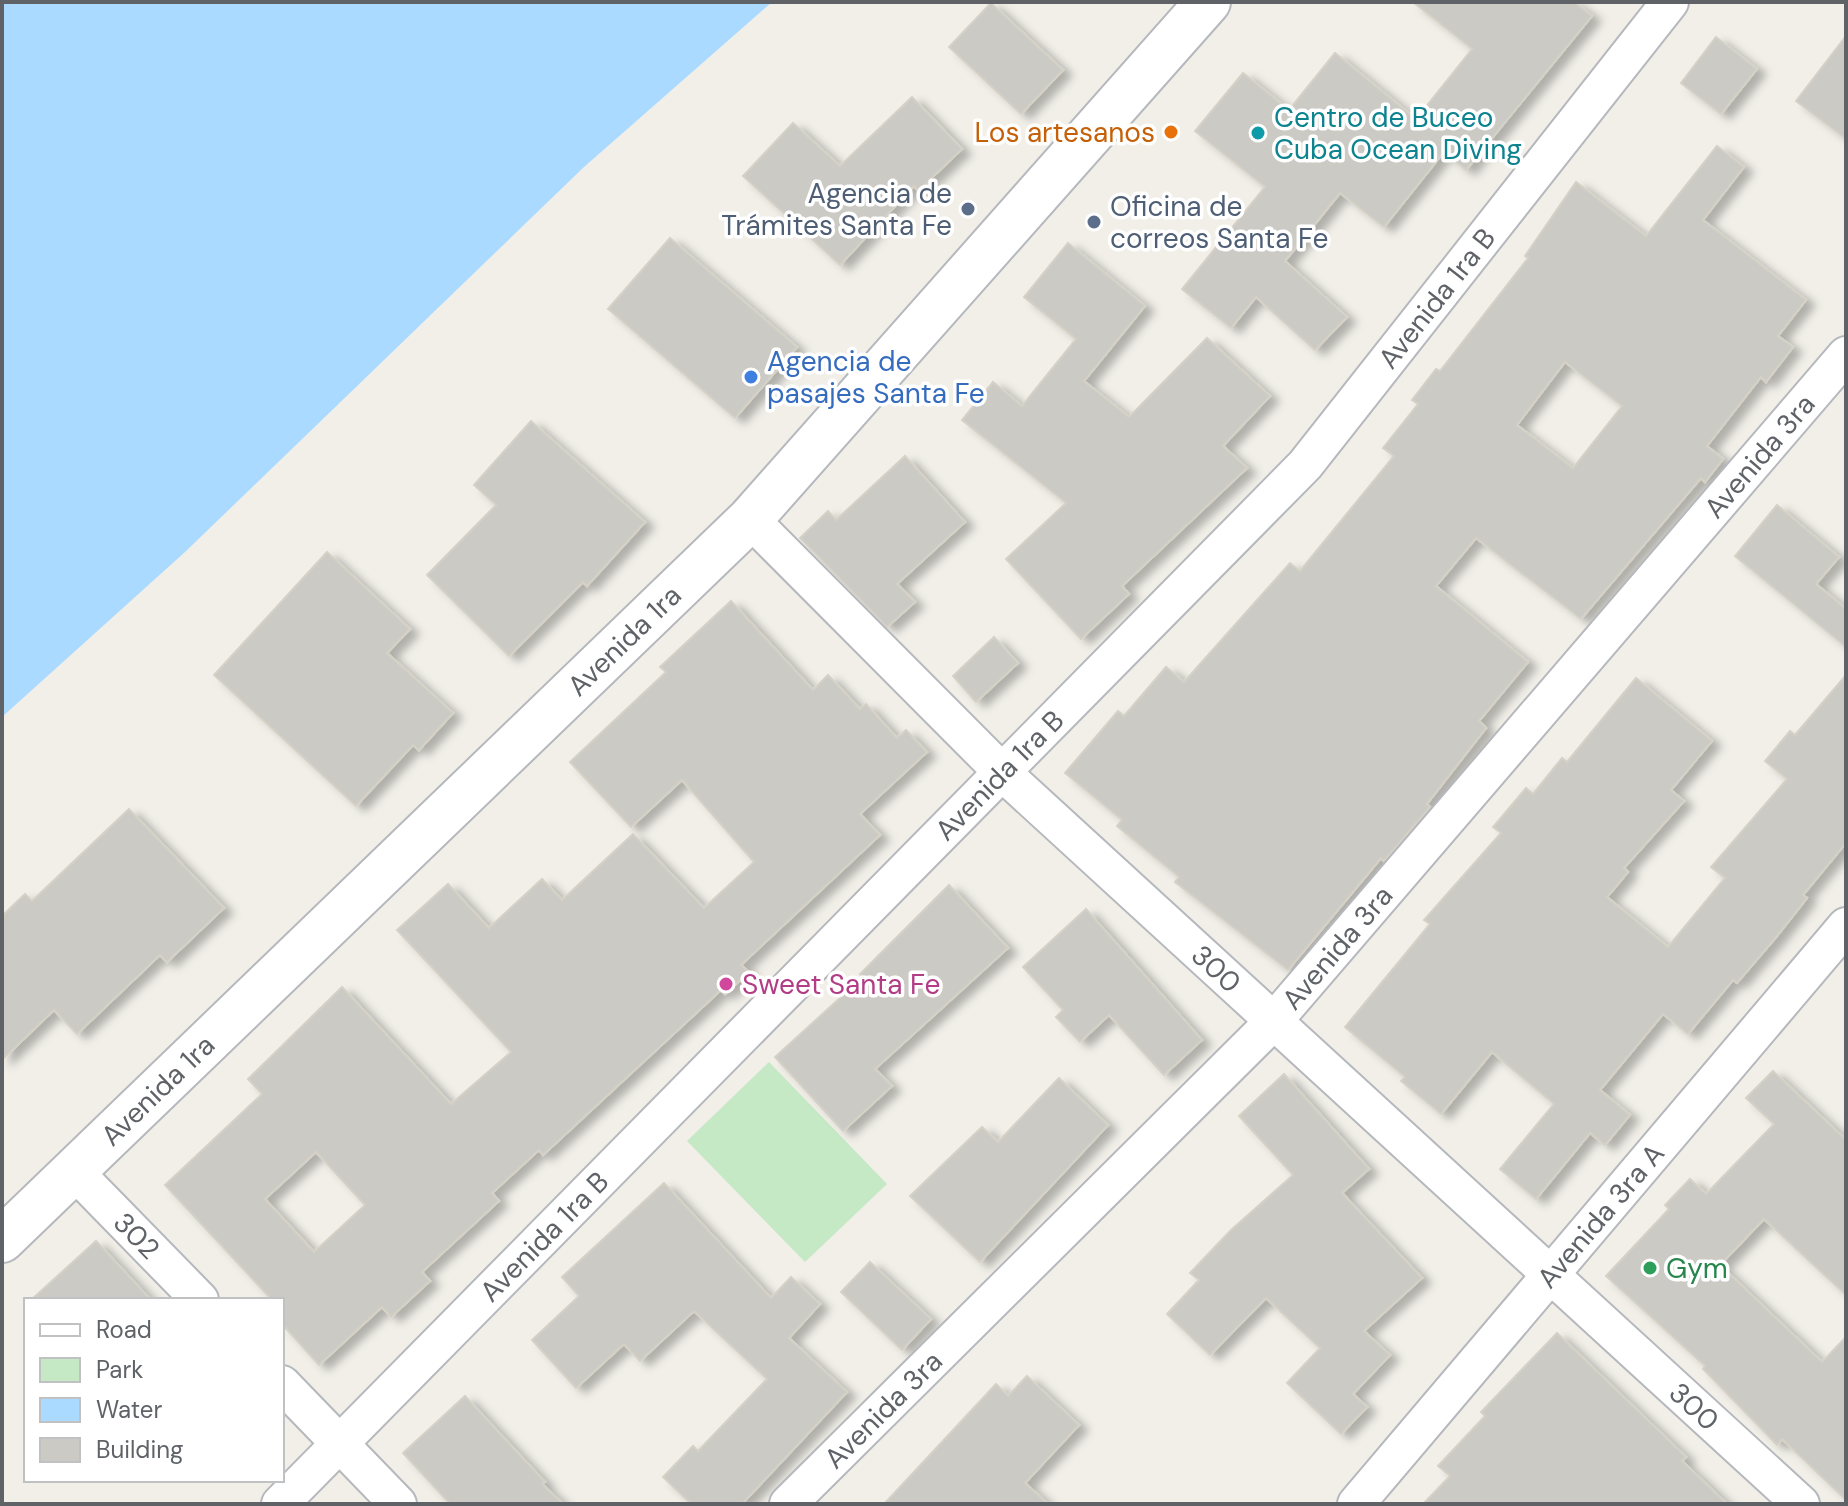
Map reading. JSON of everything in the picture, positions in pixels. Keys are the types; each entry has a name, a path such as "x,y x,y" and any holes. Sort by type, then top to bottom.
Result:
{"street":[{"name":"Avenida 1ra","path":"2,1240 750,519 1208,2"},
{"name":"Avenida 1ra B","path":"280,1504 1004,774 1305,465 1670,2"},
{"name":"Avenida 3ra","path":"788,1504 1273,1022 1846,355"},
{"name":"300","path":"750,519 1004,774 1801,1504"},
{"name":"Avenida 3ra A","path":"1356,1504 1846,926"},
{"name":"302","path":"74,1171 198,1298"},
{"path":"284,1386 398,1504"}],"green space":[{"path":"769,1062 887,1184 805,1262 687,1141"}],"water":[{"path":"2,2 772,2 584,167 185,552 2,717"}],"building":[{"path":"1413,2 1574,2 1592,16 1466,170 1444,152 1384,227 1340,193 1285,261 1347,317 1315,350 1256,297 1231,328 1182,289 1265,187 1195,131 1243,73 1289,110 1335,53 1416,119 1472,49"},
{"path":"991,3 1063,70 1021,114 949,47"},
{"path":"1846,36 1846,139 1796,101"},
{"path":"1716,37 1757,69 1721,114 1681,83"},
{"path":"912,97 962,149 918,191 914,186 840,265 743,176 793,123 840,166"},
{"path":"1717,146 1744,167 1703,220 1806,300 1778,336 1793,347 1766,382 1761,377 1707,446 1723,459 1705,482 1701,478 1581,619 1476,538 1436,586 1528,662 1479,721 1486,728 1427,804 1430,807 1384,861 1381,858 1288,970 1175,882 1179,877 1117,826 1122,820 1065,773 1118,711 1124,716 1166,667 1184,682 1290,563 1300,571 1394,456 1383,448 1418,404 1412,400 1436,369 1440,371 1528,258 1525,256 1576,182 1646,236","holes":["1565,362 1622,406 1573,468 1517,425"]},
{"path":"670,238 797,347 735,418 608,309"},
{"path":"1068,243 1145,306 1084,381 1129,417 1207,338 1270,396 1223,446 1247,468 1122,586 1129,594 1081,639 1006,559 1066,503 962,420 993,382 1022,406 1076,339 1024,297"},
{"path":"531,421 645,522 587,586 583,582 509,656 427,575 496,505 474,485"},
{"path":"905,456 965,522 897,584 915,602 887,627 800,538 828,511 836,520"},
{"path":"1777,505 1839,557 1816,584 1846,609 1846,647 1735,556"},
{"path":"327,552 410,629 387,653 453,713 419,750 413,745 356,806 214,675"},
{"path":"731,601 813,690 828,675 860,709 866,704 897,738 906,730 927,752 860,814 880,835 741,965 749,972 725,994 721,990 543,1155 539,1150 492,1193 499,1201 422,1272 430,1281 391,1317 382,1307 319,1365 284,1326 284,1298 270,1298 165,1185 262,1094 248,1079 342,987 451,1104 511,1052 397,930 448,884 489,928 542,879 562,900 633,834 704,908 754,862 682,780 631,827 570,762 666,672 660,667","holes":["316,1152 365,1205 314,1252 265,1199"]},
{"path":"994,637 1018,663 976,702 953,676"},
{"path":"1846,675 1846,843 1803,895 1807,898 1777,936 1737,983 1733,980 1688,1034 1663,1014 1600,1090 1630,1115 1605,1145 1590,1133 1536,1199 1500,1169 1554,1104 1492,1052 1441,1114 1401,1081 1405,1077 1345,1027 1430,924 1424,920 1501,833 1493,827 1526,788 1533,794 1562,758 1567,762 1636,678 1712,741 1671,790 1684,801 1624,868 1628,872 1607,897 1668,947 1725,878 1711,867 1787,779 1765,761 1790,731 1795,735"},
{"path":"129,809 224,908 167,962 160,955 77,1034 54,1010 2,1060 2,916 25,894 32,901"},
{"path":"949,885 1008,948 875,1069 892,1086 843,1131 775,1057 863,977 860,974"},
{"path":"1086,909 1202,1040 1164,1075 1109,1015 1080,1042 1056,1017 1063,1010 1023,967"},
{"path":"1773,1071 1846,1140 1846,1295 1764,1219 1720,1265 1822,1362 1846,1337 1846,1500 1782,1439 1777,1445 1703,1369 1705,1366 1606,1276 1669,1209 1665,1205 1690,1179 1706,1194 1774,1124 1746,1098"},
{"path":"1284,1074 1369,1169 1342,1193 1422,1278 1364,1331 1390,1355 1353,1394 1367,1407 1341,1434 1287,1383 1320,1348 1266,1298 1210,1355 1167,1314 1199,1280 1190,1273 1231,1230 1293,1175 1239,1116"},
{"path":"1059,1078 1108,1125 980,1262 910,1196 982,1127 998,1142"},
{"path":"664,1183 771,1298 791,1277 820,1304 789,1338 847,1392 742,1504 691,1504 663,1477 693,1446 698,1451 767,1379 694,1311 640,1361 624,1344 576,1388 532,1340 579,1296 562,1277"},
{"path":"96,1241 149,1298 33,1298"},
{"path":"870,1262 931,1319 902,1350 841,1292"},
{"path":"1557,1333 1686,1457 1682,1461 1727,1504 1423,1504 1450,1476 1438,1466 1485,1416 1481,1412"},
{"path":"1027,1376 1079,1425 1025,1483 1048,1504 884,1504 996,1384 1008,1396"},
{"path":"465,1396 563,1504 450,1504 403,1453"}],"place":[{"name":"Los artesanos","path":"1171,132"},
{"name":"Centro de Buceo Cuba Ocean Diving","path":"1258,133"},
{"name":"Agencia de Trámites Santa Fe","path":"968,209"},
{"name":"Oficina de correos Santa Fe","path":"1094,222"},
{"name":"Agencia de pasajes Santa Fe","path":"751,377"},
{"name":"Sweet Santa Fe","path":"726,984"},
{"name":"Gym","path":"1650,1268"}]}
